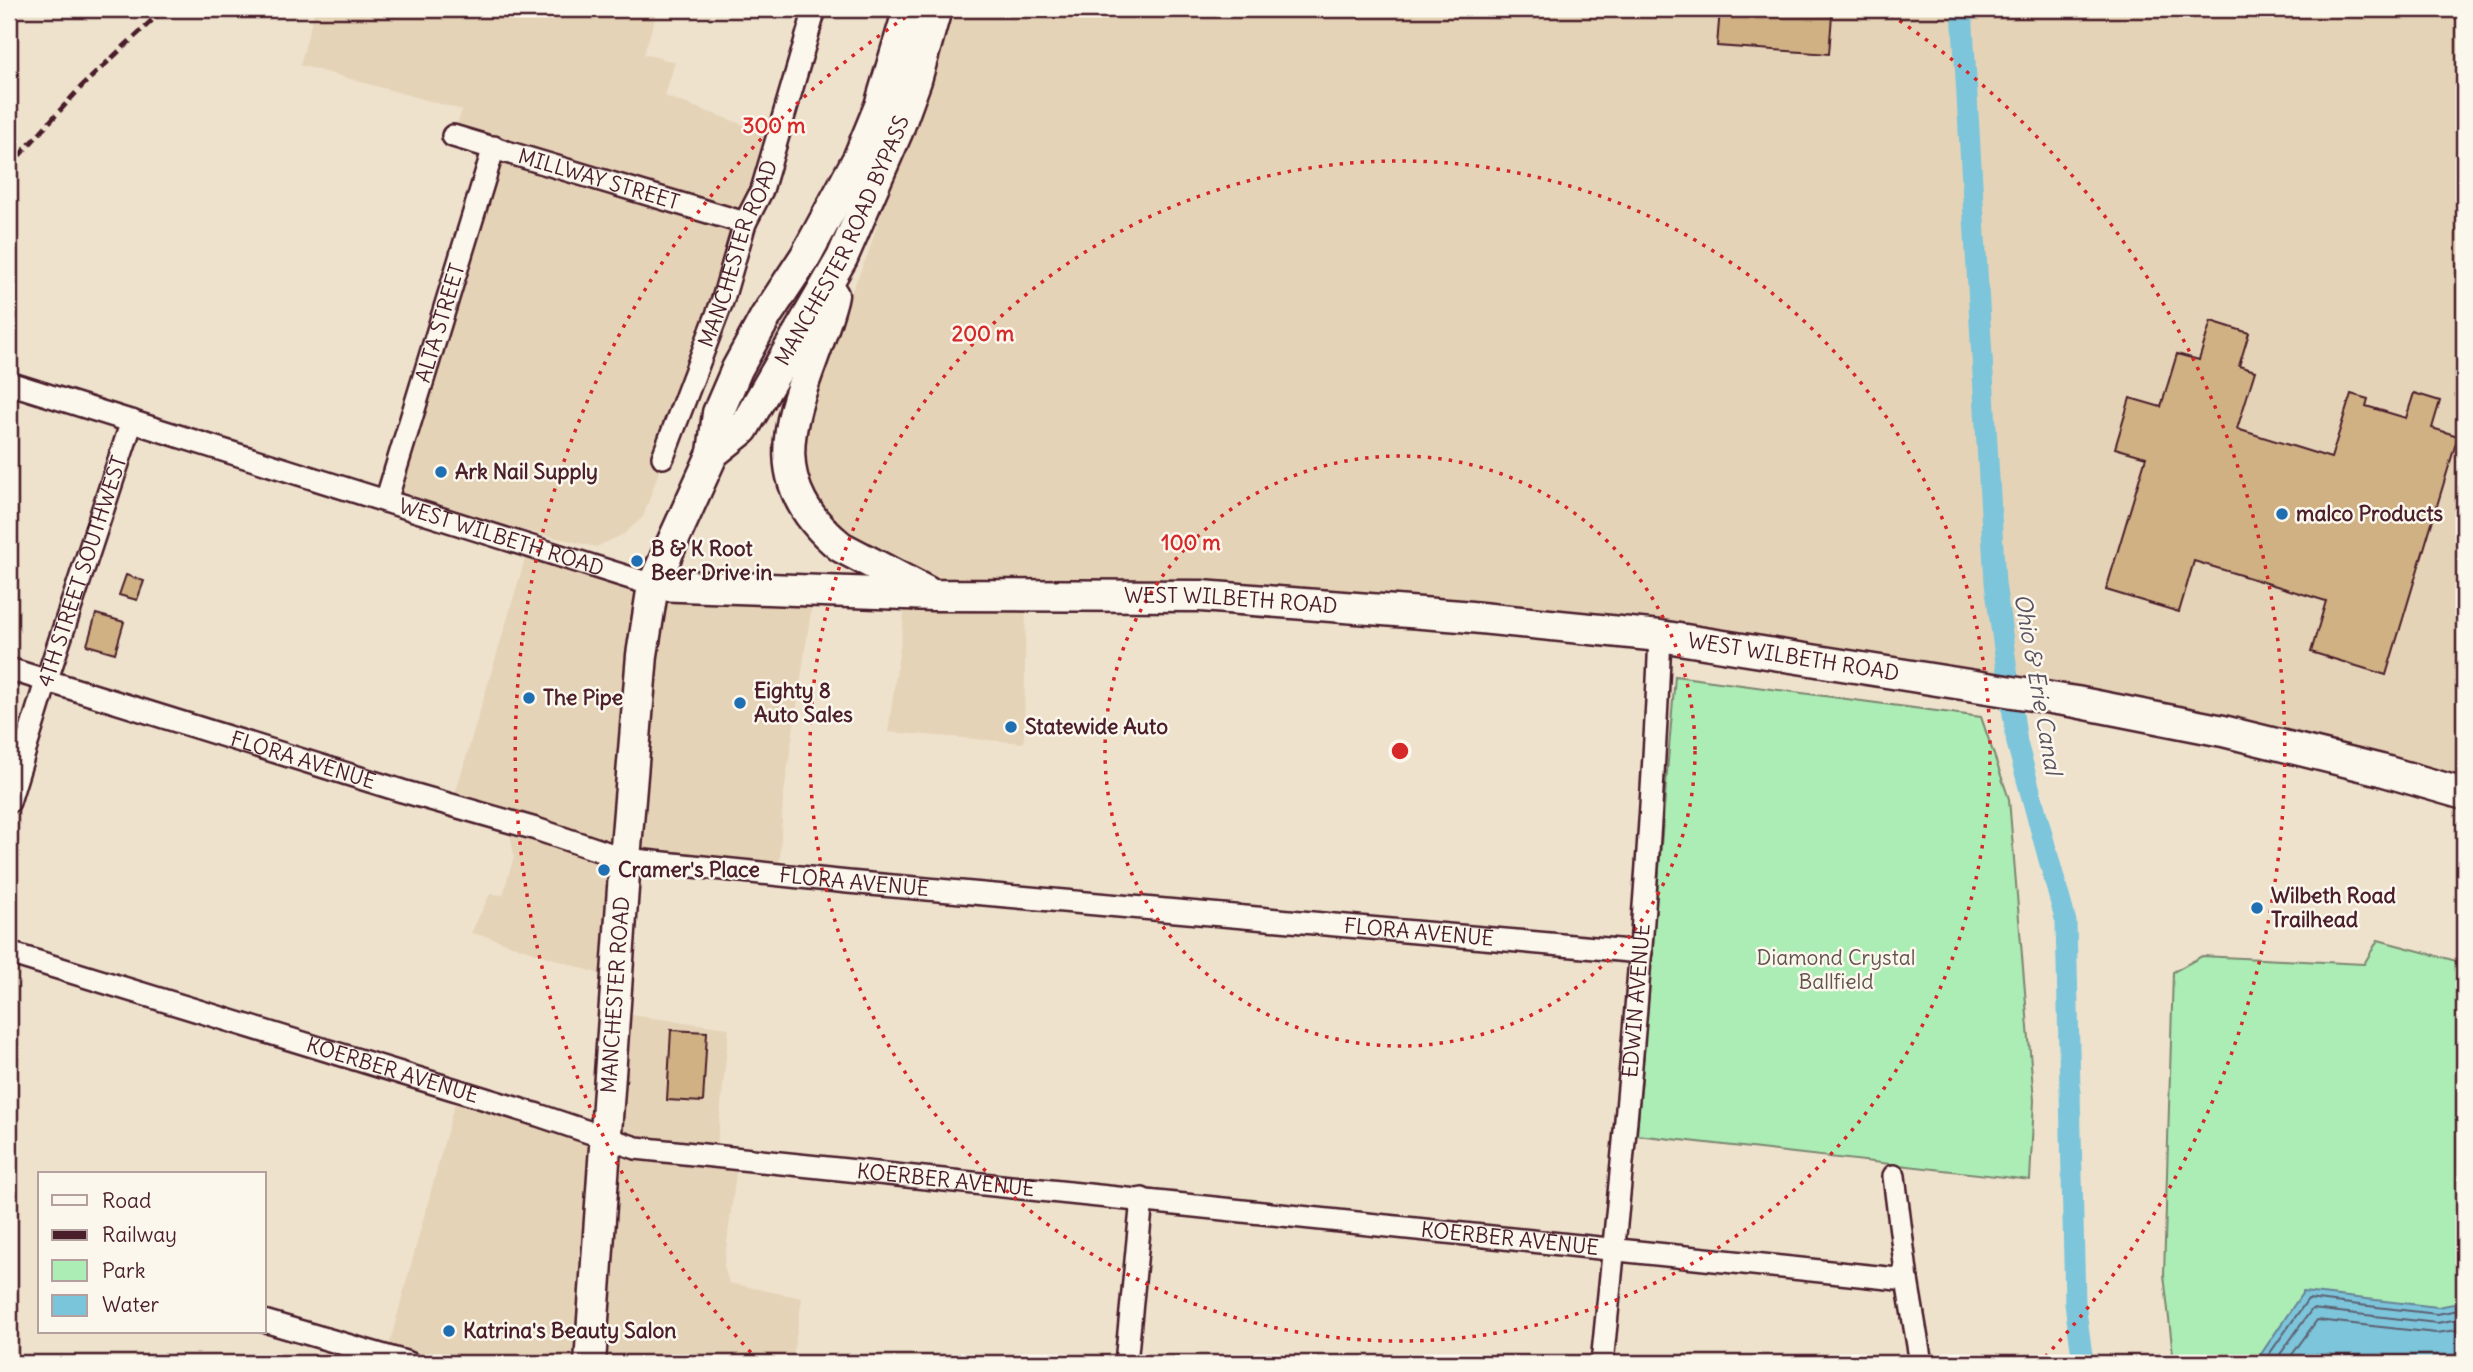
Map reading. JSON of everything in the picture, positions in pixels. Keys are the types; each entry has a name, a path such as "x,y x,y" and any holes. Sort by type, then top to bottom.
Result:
{"main road":[{"name":"MANCHESTER ROAD BYPASS","path":"653,585 713,453 718,412 737,369 766,316 805,257 859,158 880,106 909,9"},
{"name":"MANCHESTER ROAD BYPASS","path":"713,453 743,429 842,258 897,132 916,80 936,9"},
{"path":"842,258 818,346 794,409 789,435 790,471 801,502 810,517 830,538 841,547 933,595"},
{"name":"WEST WILBETH ROAD","path":"653,585 933,595 1201,596 1461,615 1660,636 2070,701 2223,731 2381,770 2464,794"},
{"name":"MANCHESTER ROAD","path":"590,1363 625,859 642,655 653,585"}],"street":[{"name":"MANCHESTER ROAD","path":"663,457 723,299 745,223 762,190 815,9"},
{"name":"MILLWAY STREET","path":"453,135 745,223"},
{"name":"ALTA STREET","path":"386,501 494,147"},
{"name":"WEST WILBETH ROAD","path":"9,383 653,585"},
{"name":"4TH STREET SOUTHWEST","path":"9,802 132,421"},
{"name":"EDWIN AVENUE","path":"1602,1363 1640,952 1656,738 1660,636"},
{"name":"FLORA AVENUE","path":"9,669 402,791 536,829 625,859 848,883 1640,952"},
{"name":"KOERBER AVENUE","path":"9,953 636,1148 1907,1280"},
{"path":"1894,1176 1921,1363"},
{"path":"1126,1363 1143,1199"},
{"path":"266,1322 409,1363"}],"shaded area":[{"path":"315,9 658,9 644,54 675,62 665,96 777,137 643,517 624,534 596,547 386,501 494,148 453,136 462,110 300,65"},
{"path":"945,9 2464,9 2464,794 2402,776 1660,636 1026,596 1024,743 888,732 905,594 841,547 808,486 801,424 816,373 868,254"},
{"path":"529,546 653,585 814,591 783,800 779,875 625,859 617,980 471,933 490,894 503,895 514,856 508,821 453,801"},
{"path":"615,1013 729,1028 716,1155 738,1158 724,1266 729,1283 802,1298 792,1363 409,1363 386,1357 458,1091 605,1138"}],"green space":[{"name":"Diamond Crystal Ballfield","path":"1675,676 1981,717 2009,799 2034,1100 2030,1180 1637,1135"},
{"path":"2378,940 2464,963 2464,1363 2174,1363 2164,1275 2173,972 2202,956 2364,964"}],"water":[{"path":"2303,1292 2438,1307 2464,1302 2464,1363 2255,1363"}],"building":[{"path":"1720,9 1806,9 1806,13 1832,15 1829,54 1717,46"},
{"name":"malco Products","path":"2211,321 2249,333 2239,366 2255,371 2237,429 2331,458 2351,394 2368,399 2366,406 2406,418 2414,393 2440,401 2432,428 2458,436 2386,675 2311,652 2326,601 2194,561 2179,612 2106,590 2146,457 2115,448 2130,398 2161,407 2177,354 2199,360"},
{"path":"126,575 144,581 137,600 119,595"},
{"path":"96,614 124,622 115,653 87,645"},
{"path":"671,1030 707,1032 703,1102 667,1100"}],"waterway":[{"name":"Ohio & Erie Canal","path":"1962,9 1995,583 2017,743 2066,922 2075,1303 2083,1363"}],"railway":[{"path":"9,167 82,86 164,9"}],"place":[{"name":"Ark Nail Supply","path":"441,472"},
{"name":"malco Products","path":"2282,514"},
{"name":"B & K Root Beer Drive in","path":"637,561"},
{"name":"The Pipe","path":"529,698"},
{"name":"Eighty 8 Auto Sales","path":"740,703"},
{"name":"Statewide Auto","path":"1011,727"},
{"name":"Cramer's Place","path":"604,870"},
{"name":"Wilbeth Road Trailhead","path":"2257,908"},
{"name":"Katrina's Beauty Salon","path":"449,1331"}]}
